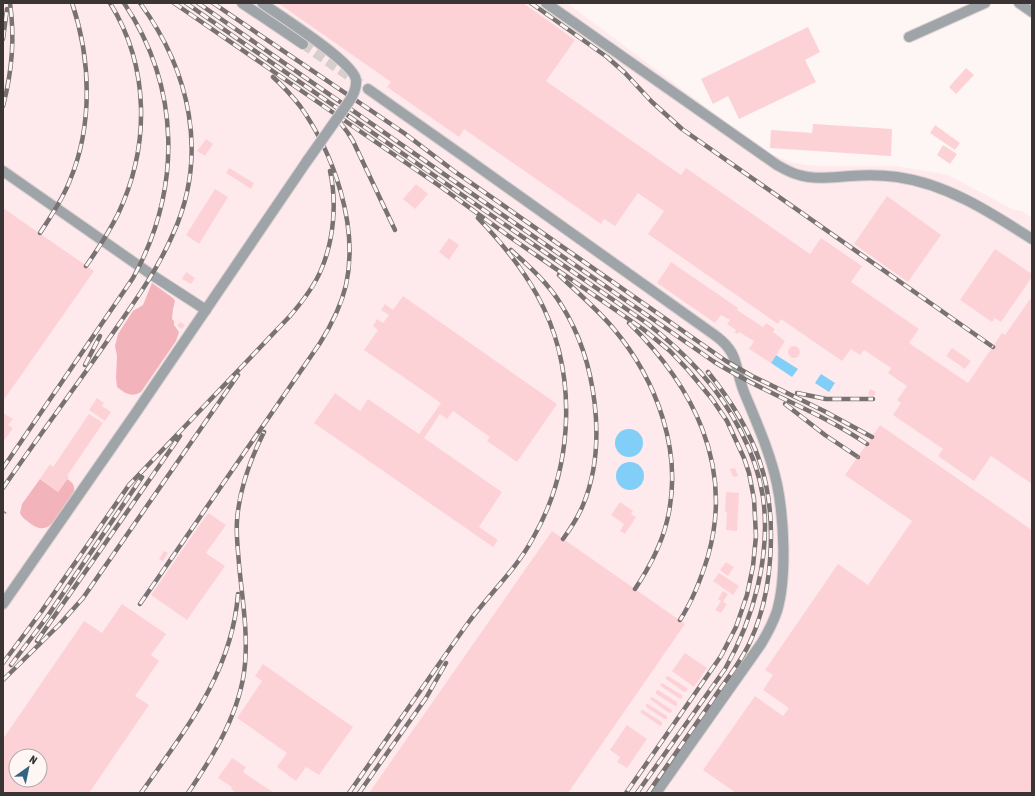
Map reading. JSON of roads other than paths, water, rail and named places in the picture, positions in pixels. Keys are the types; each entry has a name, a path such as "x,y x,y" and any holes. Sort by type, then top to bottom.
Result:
{"lane":[{"path":"242,3 303,44"},
{"path":"3,604 135,414 354,93 356,80 354,74 340,59 262,3"},
{"path":"546,3 788,172 821,178 883,176 913,180 965,199 1032,239"},
{"path":"909,36 985,3"},
{"path":"1019,3 1032,12"},
{"path":"368,89 716,336 729,348 733,354 743,388 769,457 777,484 782,512 783,567 780,598 772,622 761,644 656,793"},
{"path":"3,171 152,275 206,310"}],"water":[{"path":"776,355 798,369 792,377 771,363"},
{"path":"821,374 835,383 829,392 815,383"},
{"path":"629,429 639,433 643,443 639,453 629,457 619,453 615,443 619,433"},
{"path":"630,462 640,466 644,476 640,486 630,490 620,486 616,476 620,466"}],"tunnel":[{"path":"303,44 368,89"}],"railway":[{"path":"3,106 9,80 12,55 12,16 10,3"},
{"path":"40,233 64,194 77,159 83,137 86,115 86,69 83,47 72,3"},
{"path":"86,266 118,214 136,162 140,135 141,107 139,80 133,54 123,28 110,3"},
{"path":"3,468 133,278 149,244 160,209 167,174 168,139 165,104 156,69 143,36 124,3"},
{"path":"3,488 144,287 167,248 184,204 190,174 192,144 189,114 182,85 171,57 157,29 140,3"},
{"path":"174,3 441,187 517,242 643,329 670,351 688,370 712,399 727,421 744,458 749,473 754,499 756,536 753,566 747,595 736,627 721,656 626,793"},
{"path":"186,3 648,324 676,347 695,366 712,386 732,415 741,431 755,463 763,497 765,541 758,586 744,629 725,669 637,793"},
{"path":"198,3 713,361 751,383 849,432 867,444"},
{"path":"213,3 404,133 454,171 726,361 752,376 824,411 872,437"},
{"path":"531,3 607,57 625,73 652,102 682,129 993,347"},
{"path":"3,39 7,9"},
{"path":"140,604 320,343 336,315 346,285 349,262 349,239 341,191 333,168 312,125 300,106 273,77"},
{"path":"339,121 353,141 395,230"},
{"path":"3,663 41,612 129,485 290,316 311,288 318,276 325,258 331,234 334,208 330,171"},
{"path":"349,793 468,623 519,561 526,550 547,510 557,480 564,449 566,417 565,385 560,354 550,324 531,284 510,254 478,218"},
{"path":"511,250 545,283 562,306 574,328 583,351 595,403 595,456 591,481 579,514 563,539"},
{"path":"559,275 600,314 629,348 654,394 663,418 669,444 672,469 671,495 667,521 658,548 650,565 635,589"},
{"path":"629,323 652,347 672,373 689,400 702,429 711,459 716,490 715,522 708,556 702,573 693,597 680,620"},
{"path":"85,365 100,336"},
{"path":"648,793 742,657 758,622 768,581 771,533 770,507 766,483 759,460 739,416 725,394 708,372"},
{"path":"3,680 59,625 83,598 238,375"},
{"path":"797,393 826,399 873,399"},
{"path":"785,404 825,435 858,457"},
{"path":"188,793 225,732 238,699 242,681 245,664 246,639 237,542 238,509 246,475 264,432"},
{"path":"37,641 180,436"},
{"path":"11,665 47,617 142,477"},
{"path":"141,793 204,700 226,650 234,623 238,594"},
{"path":"359,793 426,698 446,663"}]}
